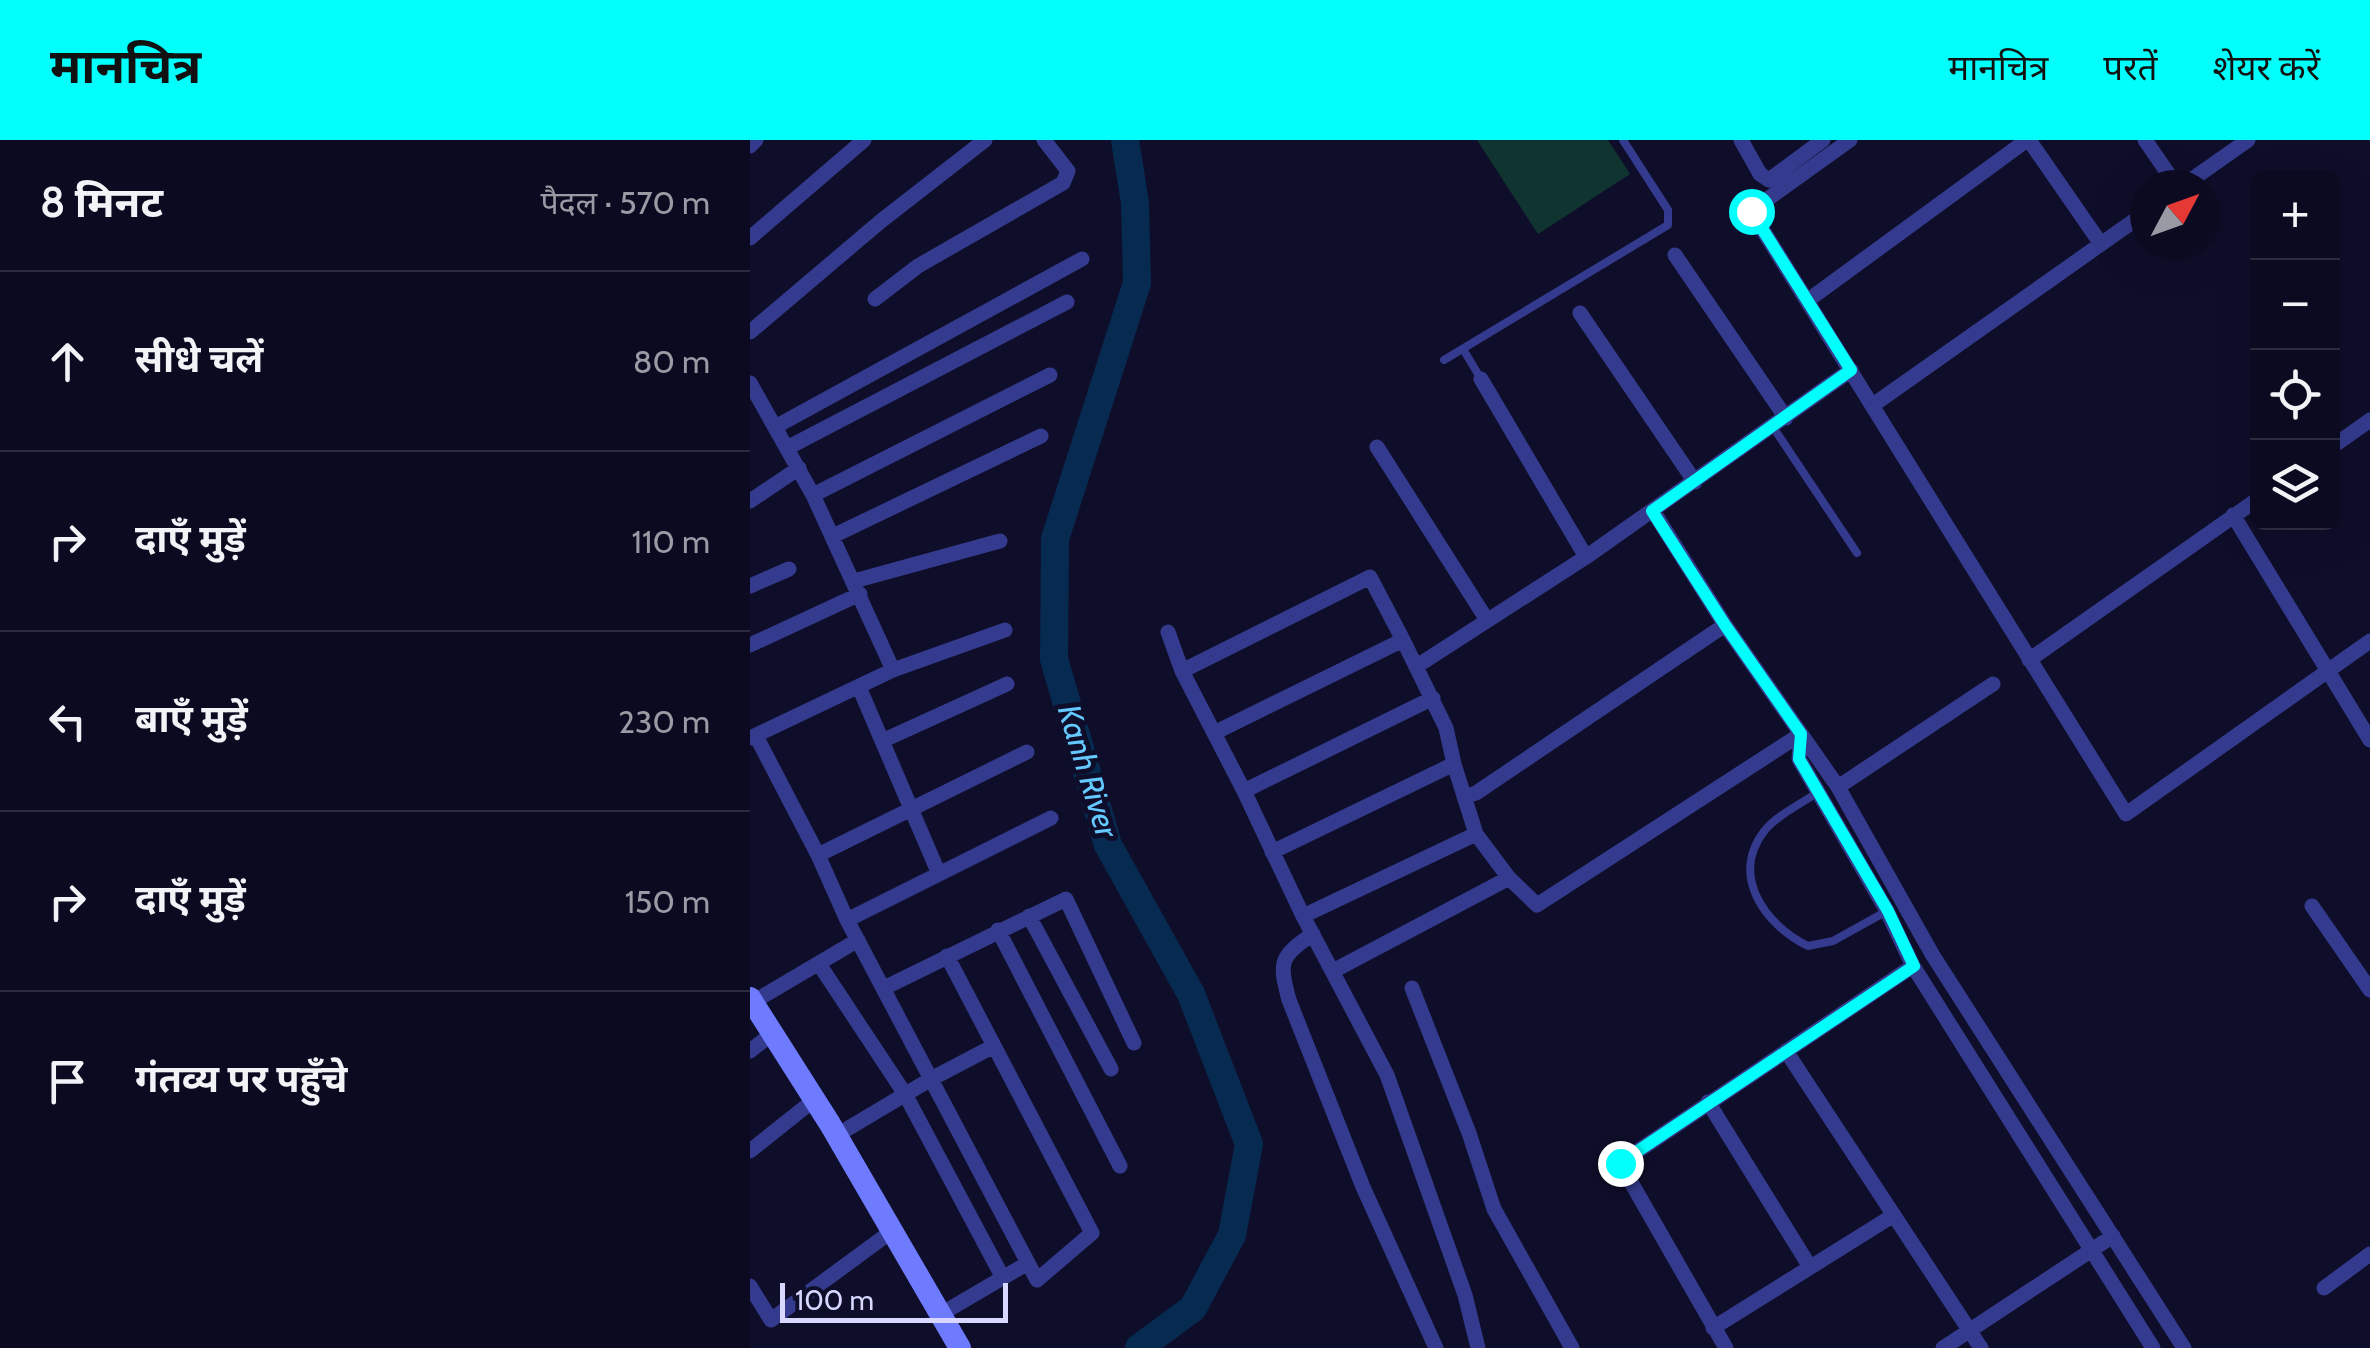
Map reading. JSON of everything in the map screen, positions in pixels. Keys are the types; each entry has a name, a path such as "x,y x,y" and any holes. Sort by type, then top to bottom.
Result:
{"street":[{"path":"750,146 756,140"},
{"path":"750,238 864,140"},
{"path":"750,332 986,140"},
{"path":"876,299 918,266 1063,183 1068,171 1044,140"},
{"path":"1742,140 1760,174 1769,180 1823,140"},
{"path":"1850,140 1751,211 2126,814 2370,642"},
{"path":"1808,301 2028,140 2101,244"},
{"path":"2145,140 2166,170"},
{"path":"2205,170 2248,140"},
{"path":"1873,405 2130,223"},
{"path":"1675,255 1780,423"},
{"path":"775,427 1082,259"},
{"path":"787,448 1066,302"},
{"path":"1580,314 1695,482"},
{"path":"1417,666 1586,557 1851,370"},
{"path":"814,495 1050,375"},
{"path":"1481,380 1586,557"},
{"path":"751,388 814,495 893,670"},
{"path":"2340,441 2370,420"},
{"path":"833,536 1041,436"},
{"path":"1377,446 1487,620"},
{"path":"750,500 800,468"},
{"path":"2028,660 2250,503"},
{"path":"1652,511 1838,788 1932,954 2184,1348"},
{"path":"2233,515 2370,740"},
{"path":"750,645 857,588 1000,541"},
{"path":"750,586 789,569"},
{"path":"1182,670 1370,577 1446,728 1476,834 1509,878 1537,905 1801,734"},
{"path":"1464,797 1476,793 1725,625"},
{"path":"947,956 1092,1233 1037,1280 847,920 818,854 753,737 893,670 1005,630"},
{"path":"1168,632 1182,670 1303,916 1387,1075 1465,1295 1478,1348"},
{"path":"1214,733 1404,640"},
{"path":"882,741 1007,684"},
{"path":"1838,788 1993,684"},
{"path":"859,686 939,874"},
{"path":"1244,790 1433,698"},
{"path":"1801,734 1799,759 1888,911 1914,966 2152,1348"},
{"path":"818,854 1027,752"},
{"path":"1272,852 1454,764"},
{"path":"847,920 1050,818"},
{"path":"1303,916 1476,834"},
{"path":"1333,972 1509,878"},
{"path":"884,988 1066,899 1134,1043"},
{"path":"2312,906 2370,990"},
{"path":"1030,916 1112,1069"},
{"path":"998,930 1120,1166"},
{"path":"1312,934 1293,947 1282,961 1289,1000 1363,1188 1436,1348"},
{"path":"858,940 751,1000 837,1135 958,1344"},
{"path":"819,964 904,1094 1003,1278"},
{"path":"1726,1348 1620,1163 1914,966"},
{"path":"1412,988 1494,1208 1572,1348"},
{"path":"750,1051 774,1033"},
{"path":"837,1135 931,1078 994,1046"},
{"path":"1786,1051 1981,1348"},
{"path":"750,1151 814,1100"},
{"path":"1708,1102 1810,1267"},
{"path":"1713,1328 1894,1214"},
{"path":"750,1286 770,1320 892,1231"},
{"path":"1944,1348 2113,1236"},
{"path":"2324,1288 2370,1254"},
{"path":"941,1314 1028,1263"}],"lane":[{"path":"1444,360 1668,224 1668,210 1623,140"},
{"path":"1463,349 1481,380"},
{"path":"1780,423 1857,553"},
{"path":"1816,793 1766,829 1755,847 1750,868 1758,904 1772,920 1808,946 1833,942 1888,911"}],"green space":[{"path":"1477,140 1608,140 1630,174 1538,234"}],"waterway":[{"name":"Kanh River","path":"1125,140 1135,203 1137,283 1055,539 1054,659 1108,845 1191,994 1249,1144 1232,1235 1193,1308 1139,1348"}],"route":[{"path":"1620,1163 1914,966 1888,911 1799,759 1801,734 1652,511 1851,370 1751,211"}]}
